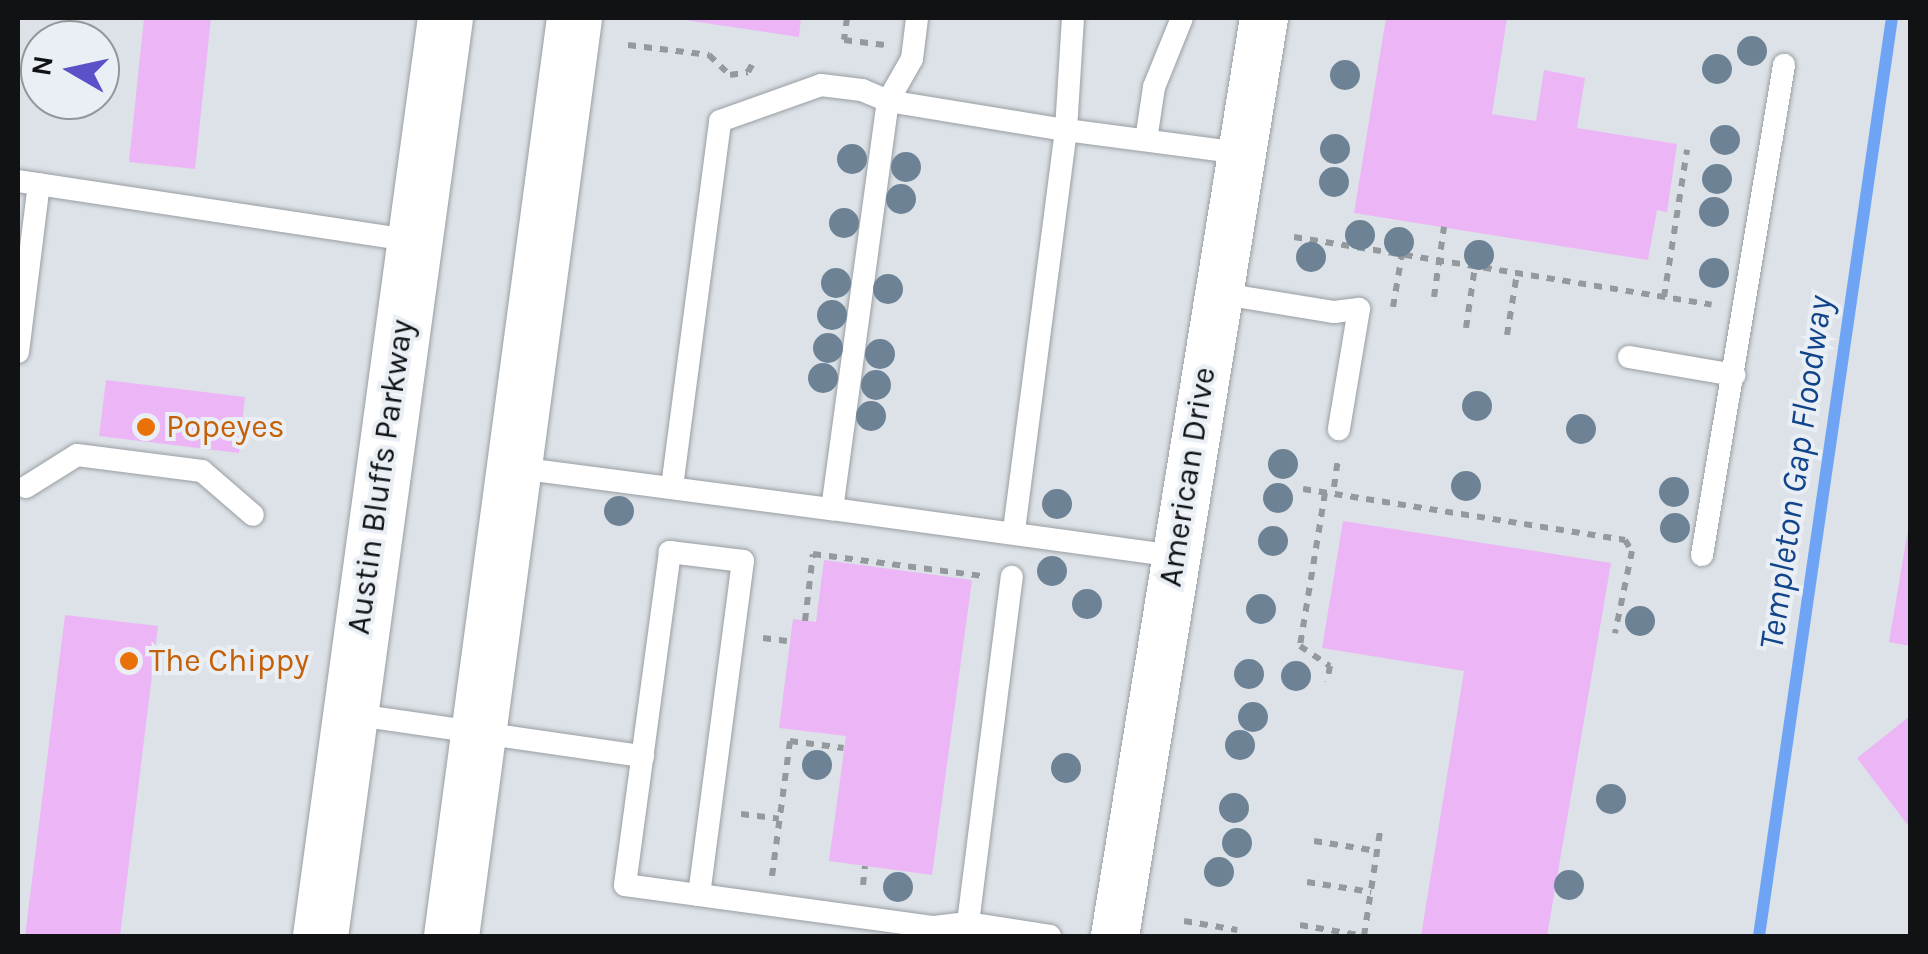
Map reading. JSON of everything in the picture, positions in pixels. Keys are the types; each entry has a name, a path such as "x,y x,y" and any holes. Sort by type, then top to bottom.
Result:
{"main road":[{"name":"Austin Bluffs Parkway","path":"320,936 347,714 445,18"},
{"path":"451,936 574,18"}],"street":[{"name":"American Drive","path":"1115,936 1264,18"}],"lane":[{"path":"832,509 888,101 912,59 917,18"},
{"path":"1014,533 1066,130 1073,18"},
{"path":"1146,140 1154,87 1182,18"},
{"path":"1702,555 1784,65"},
{"path":"672,487 720,121 821,85 888,101 1066,130 1241,153"},
{"path":"18,352 28,183 414,240"},
{"path":"1218,293 1334,312 1359,310 1339,429"},
{"path":"1629,357 1734,374"},
{"path":"26,487 77,455 202,471 252,514"},
{"path":"511,467 1176,556"},
{"path":"698,895 743,561 670,552 625,884 698,895 934,927 968,924 1050,936"},
{"path":"968,924 1012,577"},
{"path":"347,714 643,756"}],"path":[{"path":"844,40 847,18"},
{"path":"628,45 710,55 730,74 748,72 753,64"},
{"path":"1664,297 1687,150"},
{"path":"1434,297 1444,228"},
{"path":"1294,236 1720,306"},
{"path":"1392,315 1402,254"},
{"path":"1466,328 1476,266"},
{"path":"1507,334 1516,273"},
{"path":"1303,489 1625,540 1632,551 1615,632"},
{"path":"1325,493 1300,646 1330,666 1327,682"},
{"path":"804,621 813,554 982,576"},
{"path":"772,877 790,741 844,748"},
{"path":"1300,926 1364,936 1380,832"},
{"path":"1314,841 1377,851"},
{"path":"1307,882 1370,892"},
{"path":"1184,921 1237,930"}],"building":[{"path":"144,18 211,18 195,169 129,162"},
{"path":"671,18 801,18 799,37"},
{"path":"1386,18 1507,18 1492,114 1536,121 1544,70 1585,78 1577,128 1677,144 1667,212 1657,210 1648,260 1354,213"},
{"path":"106,380 245,397 239,453 99,436"},
{"path":"1910,518 1910,646 1889,642"},
{"path":"1343,521 1611,563 1547,936 1421,936 1464,671 1322,648"},
{"path":"824,560 972,580 932,875 829,861 846,736 779,728 793,619 816,622"},
{"path":"65,615 158,626 120,936 25,936"},
{"path":"1910,716 1910,828 1857,758"}],"waterway":[{"name":"Templeton Gap Floodway","path":"1759,936 1892,18"}],"place":[{"name":"Popeyes","path":"146,427"},
{"name":"The Chippy","path":"129,661"}]}
